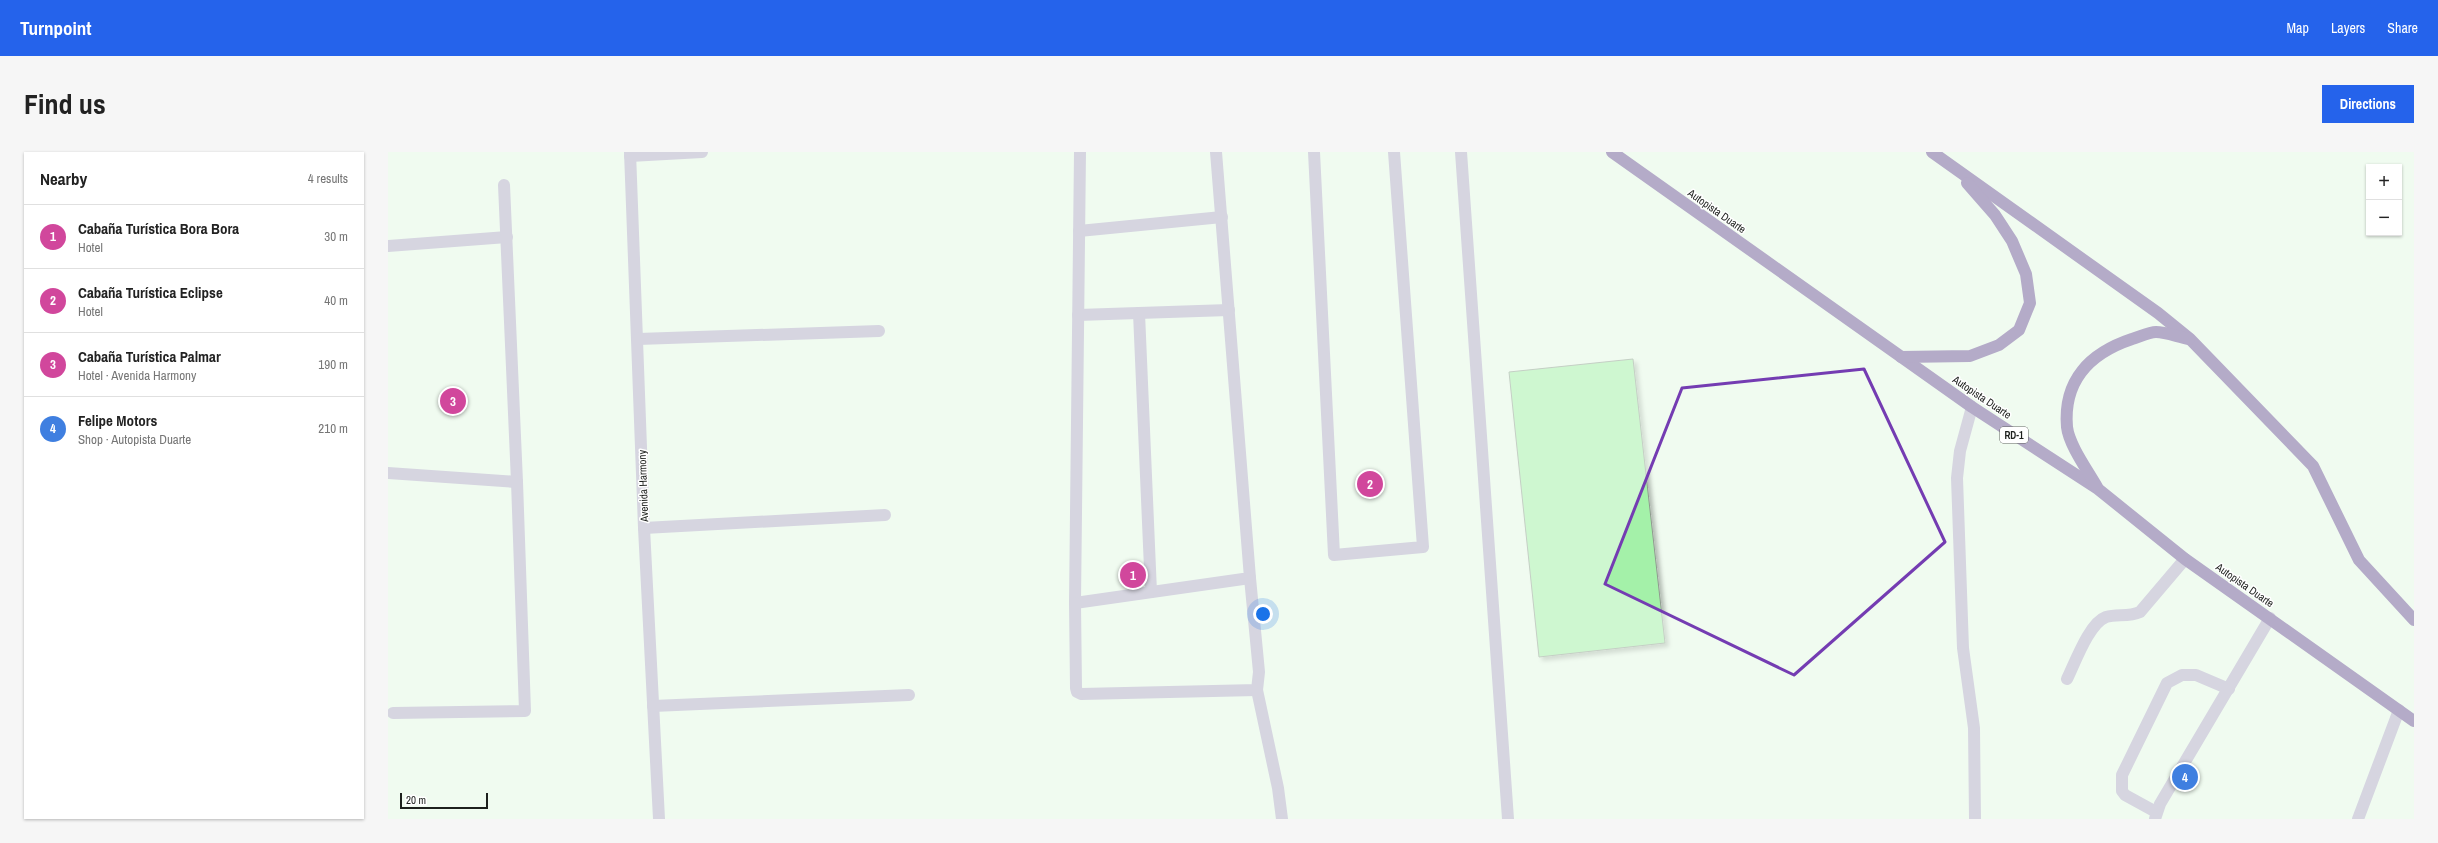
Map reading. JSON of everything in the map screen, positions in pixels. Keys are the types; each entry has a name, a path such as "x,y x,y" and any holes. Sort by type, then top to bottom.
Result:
{"highway":[{"name":"Autopista Duarte","path":"1612,152 1972,407 2098,489 2185,559 2414,721"},
{"path":"1932,152 2152,308 2190,339 2313,466 2359,560 2414,620"},
{"path":"1901,357 1970,356 1999,345 2019,330 2030,303 2026,274 2012,241 1996,215 1954,168"},
{"path":"2098,489 2076,450 2067,428 2068,408 2074,383 2084,366 2102,352 2155,332 2190,339"}],"street":[{"path":"630,154 702,152"},
{"path":"1080,152 1075,603 1077,692 1081,694 1257,690"},
{"path":"1216,152 1250,578 1259,672 1257,690 1278,788 1282,819"},
{"path":"1314,152 1334,555 1423,547 1394,152"},
{"path":"1460,152 1508,819"},
{"name":"Avenida Harmony","path":"630,154 644,528 659,819"},
{"path":"393,713 525,711 504,185"},
{"path":"1079,231 1222,217"},
{"path":"388,246 506,238"},
{"path":"1078,315 1229,310"},
{"path":"1140,313 1151,592"},
{"path":"638,339 879,331"},
{"path":"1972,407 1960,451 1957,478 1963,648 1974,728 1975,819"},
{"path":"388,473 517,482"},
{"path":"644,528 885,515"},
{"path":"2067,679 2092,628 2106,617 2131,616 2140,612 2185,559"},
{"path":"1075,603 1250,578"},
{"path":"2229,689 2196,675 2182,674 2167,683 2122,775 2121,783 2125,795 2155,815 2229,689 2270,618"},
{"path":"653,706 909,696"},
{"path":"2358,819 2399,710"}],"highlighted area":[{"path":"1864,369 1945,542 1794,675 1605,584 1682,388"}],"building":[{"path":"1633,359 1665,643 1539,657 1509,372"}],"place":[{"name":"Cabaña Turística Palmar","path":"453,401"},
{"name":"Cabaña Turística Eclipse","path":"1370,484"},
{"name":"Cabaña Turística Bora Bora","path":"1133,575"},
{"name":"Felipe Motors","path":"2185,777"}]}
